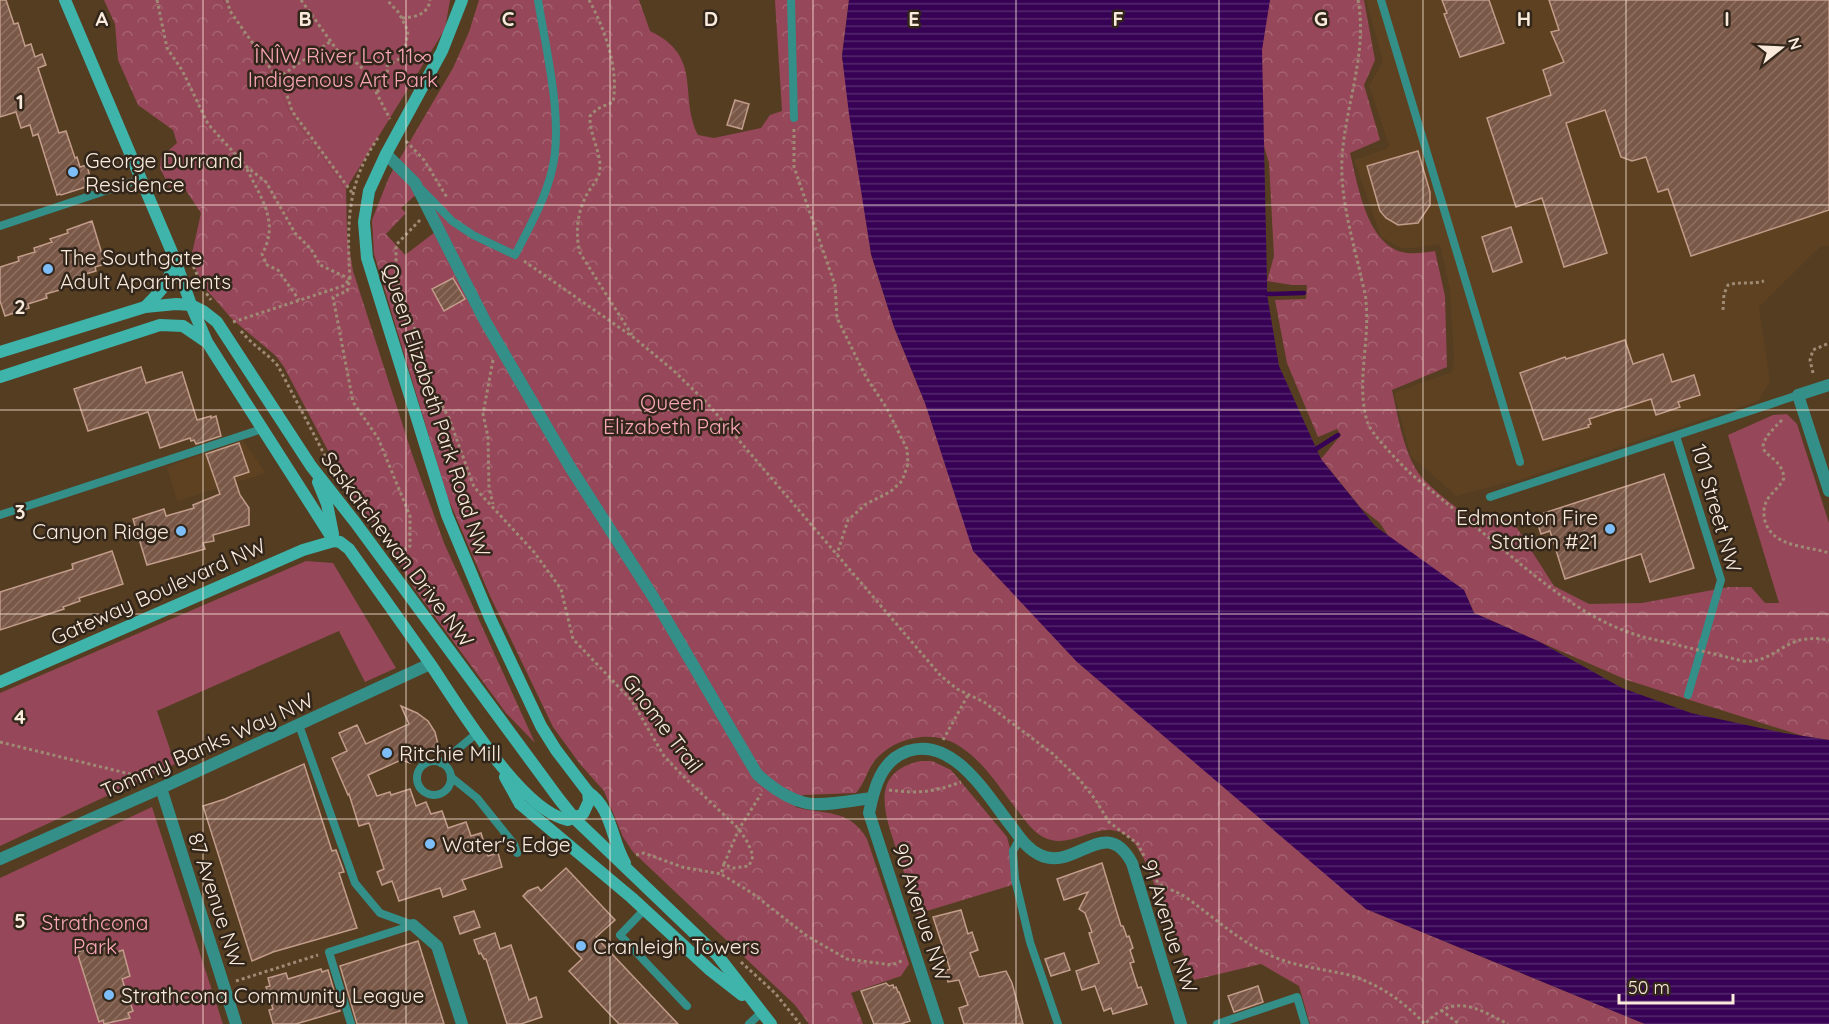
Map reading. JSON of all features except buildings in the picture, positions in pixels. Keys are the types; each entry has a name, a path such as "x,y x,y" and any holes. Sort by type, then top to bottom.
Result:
{"main road":[{"name":"Saskatchewan Drive NW","path":"65,0 174,257 190,305 207,342 334,541 340,542 349,549 497,761 527,794 552,816 568,820 575,819"},
{"name":"Queen Elizabeth Park Road NW","path":"462,0 442,51 386,154 369,192 364,222 367,258 447,515 482,599 541,726 588,792 601,802 606,811 615,843 630,872"},
{"path":"145,307 167,282 172,272 174,257"},
{"name":"Saskatchewan Drive NW","path":"190,305 203,311 217,322 311,466 575,819 718,956 771,1024"},
{"path":"0,352 145,307 190,305"},
{"path":"0,376 160,325 183,326 207,342"},
{"path":"311,466 327,504 334,541"},
{"name":"Gateway Boulevard NW","path":"0,682 303,550 334,541"},
{"name":"Saskatchewan Drive NW","path":"497,761 520,804 645,909 710,970 758,1009"},
{"path":"575,819 588,807 588,792"}],"street":[{"path":"386,154 415,183 497,342 570,467 652,595 757,774 767,784 806,804 843,802 874,793 885,767 904,752 916,748 938,750 955,760 973,777 1020,838"},
{"name":"101 Street NW","path":"1798,395 1829,385"},
{"path":"1798,395 1829,490"},
{"name":"Tommy Banks Way NW","path":"0,860 430,664"},
{"name":"87 Avenue NW","path":"160,788 236,1024"},
{"name":"90 Avenue NW","path":"874,793 869,813 938,1024"},
{"name":"91 Avenue NW","path":"1020,838 1034,852 1054,859 1074,855 1098,843 1115,845 1122,849 1132,863 1181,1024"},
{"path":"413,924 437,946 462,1024"}],"lane":[{"path":"415,183 452,221 473,235 515,255 545,193 552,173 556,143 552,88 538,0"},
{"path":"791,0 794,118"},
{"path":"1381,0 1520,462"},
{"path":"0,226 141,179"},
{"name":"101 Street NW","path":"1490,497 1798,395"},
{"path":"0,515 262,429"},
{"name":"101 Street NW","path":"1676,436 1721,580 1689,695"},
{"path":"299,725 355,883 381,913 413,924"},
{"path":"441,763 477,733"},
{"path":"451,777 448,788 439,795 429,794 420,788 417,778 420,768 430,762 441,763 451,777 477,798 514,844 517,853"},
{"path":"1020,838 1013,851 1015,879 1030,942 1058,1024"},
{"path":"645,909 620,935 687,1006"},
{"path":"351,1024 329,952 413,924"},
{"path":"1217,1024 1296,997 1305,1024"},
{"path":"748,1024 758,1009"}],"path":[{"path":"157,0 167,48 182,70 208,124 247,167 266,182 295,232 311,249 320,265 350,279 347,291 333,297 353,402 378,438 410,516 410,546 405,549 387,550 392,558"},
{"path":"227,0 230,11 285,88 290,107 353,195"},
{"path":"301,0 340,53 362,67 389,118"},
{"path":"376,92 388,81 387,66 400,59 406,52 409,34 402,18 387,0"},
{"path":"402,18 424,13 430,5 430,0"},
{"path":"589,0 607,45 615,89 613,102 597,109 590,116 600,172 580,212 577,239 580,253 633,337"},
{"path":"1358,0 1359,52 1343,142 1342,182 1366,302 1362,372 1367,423 1410,473 1544,583 1581,610 1620,630 1639,637 1755,663 1799,640 1818,638 1829,640"},
{"path":"277,78 331,41"},
{"path":"794,118 794,168 835,285 837,318 866,377 886,407 907,449 908,464 902,482 890,492 866,504 848,520 837,554"},
{"path":"406,141 424,160 449,201"},
{"path":"247,167 270,219 269,243 262,254 267,265 278,270 298,300"},
{"name":"Gnome Trail","path":"430,211 396,245 396,276 405,307 416,332 430,384 449,418 474,487 494,506 534,552 561,589 573,639 632,701 664,756 739,829 753,856 749,866 733,868 724,864"},
{"path":"187,251 204,290 214,304"},
{"path":"515,255 633,337 673,370 707,404 941,676 957,689 984,702 1053,754 1079,779 1109,822 1138,844 1159,884 1181,894 1227,930 1268,954 1294,964 1348,975 1383,989 1425,1024 1445,1007 1472,1006 1508,1024"},
{"path":"1723,310 1724,294 1728,285 1733,283 1756,284 1764,281"},
{"path":"232,322 343,286"},
{"path":"226,316 247,339 267,354 278,366 332,470"},
{"path":"494,506 489,488 488,438 483,414 497,342"},
{"path":"1813,373 1810,360 1813,350 1829,342"},
{"path":"1782,420 1767,435 1764,443 1765,451 1780,467 1784,478 1764,505 1765,520 1772,533 1782,540 1829,553"},
{"path":"938,750 968,695"},
{"path":"0,742 130,774 160,788"},
{"path":"874,793 937,791 973,777"},
{"path":"721,874 739,829 767,784"},
{"path":"615,843 627,847 632,857"},
{"path":"644,853 682,867 721,874 752,893 807,936 847,959 892,965 915,955"},
{"path":"224,985 329,952"},
{"path":"1441,1010 1460,1024"}],"shaded area":[{"path":"849,0 1270,0 1262,50 1267,294 1279,366 1321,459 1375,526 1464,590 1474,613 1538,641 1622,688 1691,713 1829,740 1829,1024 1645,1024 1366,909 1077,662 973,551 925,403 894,327 871,254 849,114 842,56"},
{"path":"1366,0 1829,0 1829,246 1821,246 1759,307 1770,381 1758,401 1525,478 1456,496 1411,456 1394,393 1452,372 1454,358 1450,290 1440,244 1401,248 1381,237 1354,160 1386,149 1389,145 1369,86 1383,61"},
{"path":"243,440 266,473 177,501 167,467"}],"green space":[{"path":"104,0 223,0 278,86 291,114 346,189 347,235 353,271 412,454 444,543 535,743 506,713 416,591 377,528 354,500 284,367 276,356 232,319 204,287 191,258 201,213 185,189 171,190 160,168 161,157 177,143 173,130 138,105 118,60 115,24"},
{"name":"ÎNÎW River Lot 11∞ Indigenous Art Park","path":"223,0 450,0 445,29 346,189 291,114 278,86"},
{"name":"Queen Elizabeth Park","path":"479,0 639,0 650,31 667,41 684,65 692,120 698,135 714,138 761,128 770,115 782,111 775,0 849,0 842,56 871,254 894,327 925,403 1366,909 1645,1024 1310,1024 1299,986 1261,964 1194,980 1143,857 1130,838 1119,832 1108,830 1065,841 1054,841 1043,837 1035,832 977,760 965,750 937,737 921,737 899,743 880,755 856,793 803,795 795,807 844,817 860,829 867,839 909,964 901,976 851,993 863,1024 809,1024 795,1005 633,852 623,837 604,791 580,764 553,727 491,598 447,496 374,254 372,220 389,177 453,68 469,32","holes":["420,191 439,229 405,255 386,234 406,213 401,208"]},
{"path":"1266,0 1364,0 1375,60 1364,85 1380,140 1350,153 1361,197 1373,228 1393,249 1407,253 1435,251 1445,296 1447,367 1392,390 1407,451 1418,472 1430,486 1468,517 1500,516 1517,528 1554,586 1589,604 1642,603 1729,587 1751,587 1765,603 1829,603 1829,740 1803,736 1627,680 1474,613 1464,590 1411,555 1389,537 1380,523 1361,508 1321,459 1341,435 1337,429 1318,437 1287,363 1275,300 1306,299 1307,285 1267,281 1274,256 1269,163 1261,136 1259,68"},
{"path":"1787,414 1797,424 1829,523 1829,603 1779,603 1728,435 1773,415"},
{"path":"306,561 333,563 396,668 365,682 339,631 157,711 175,764 0,846 0,693"},
{"path":"921,761 932,761 951,770 1007,837 1019,883 917,914 888,823 885,797 887,785 893,775 904,767"},
{"name":"Strathcona Park","path":"152,807 223,1024 0,1024 0,878"}],"waterway":[{"path":"1267,294 1304,293"},
{"path":"1316,449 1338,435"}],"place":[{"name":"George Durrand Residence","path":"73,172"},
{"name":"The Southgate Adult Apartments","path":"48,269"},
{"name":"Edmonton Fire Station #21","path":"1610,529"},
{"name":"Canyon Ridge","path":"181,531"},
{"name":"Ritchie Mill","path":"387,753"},
{"name":"Water's Edge","path":"430,844"},
{"name":"Cranleigh Towers","path":"581,946"},
{"name":"Strathcona Community League","path":"109,995"}]}
